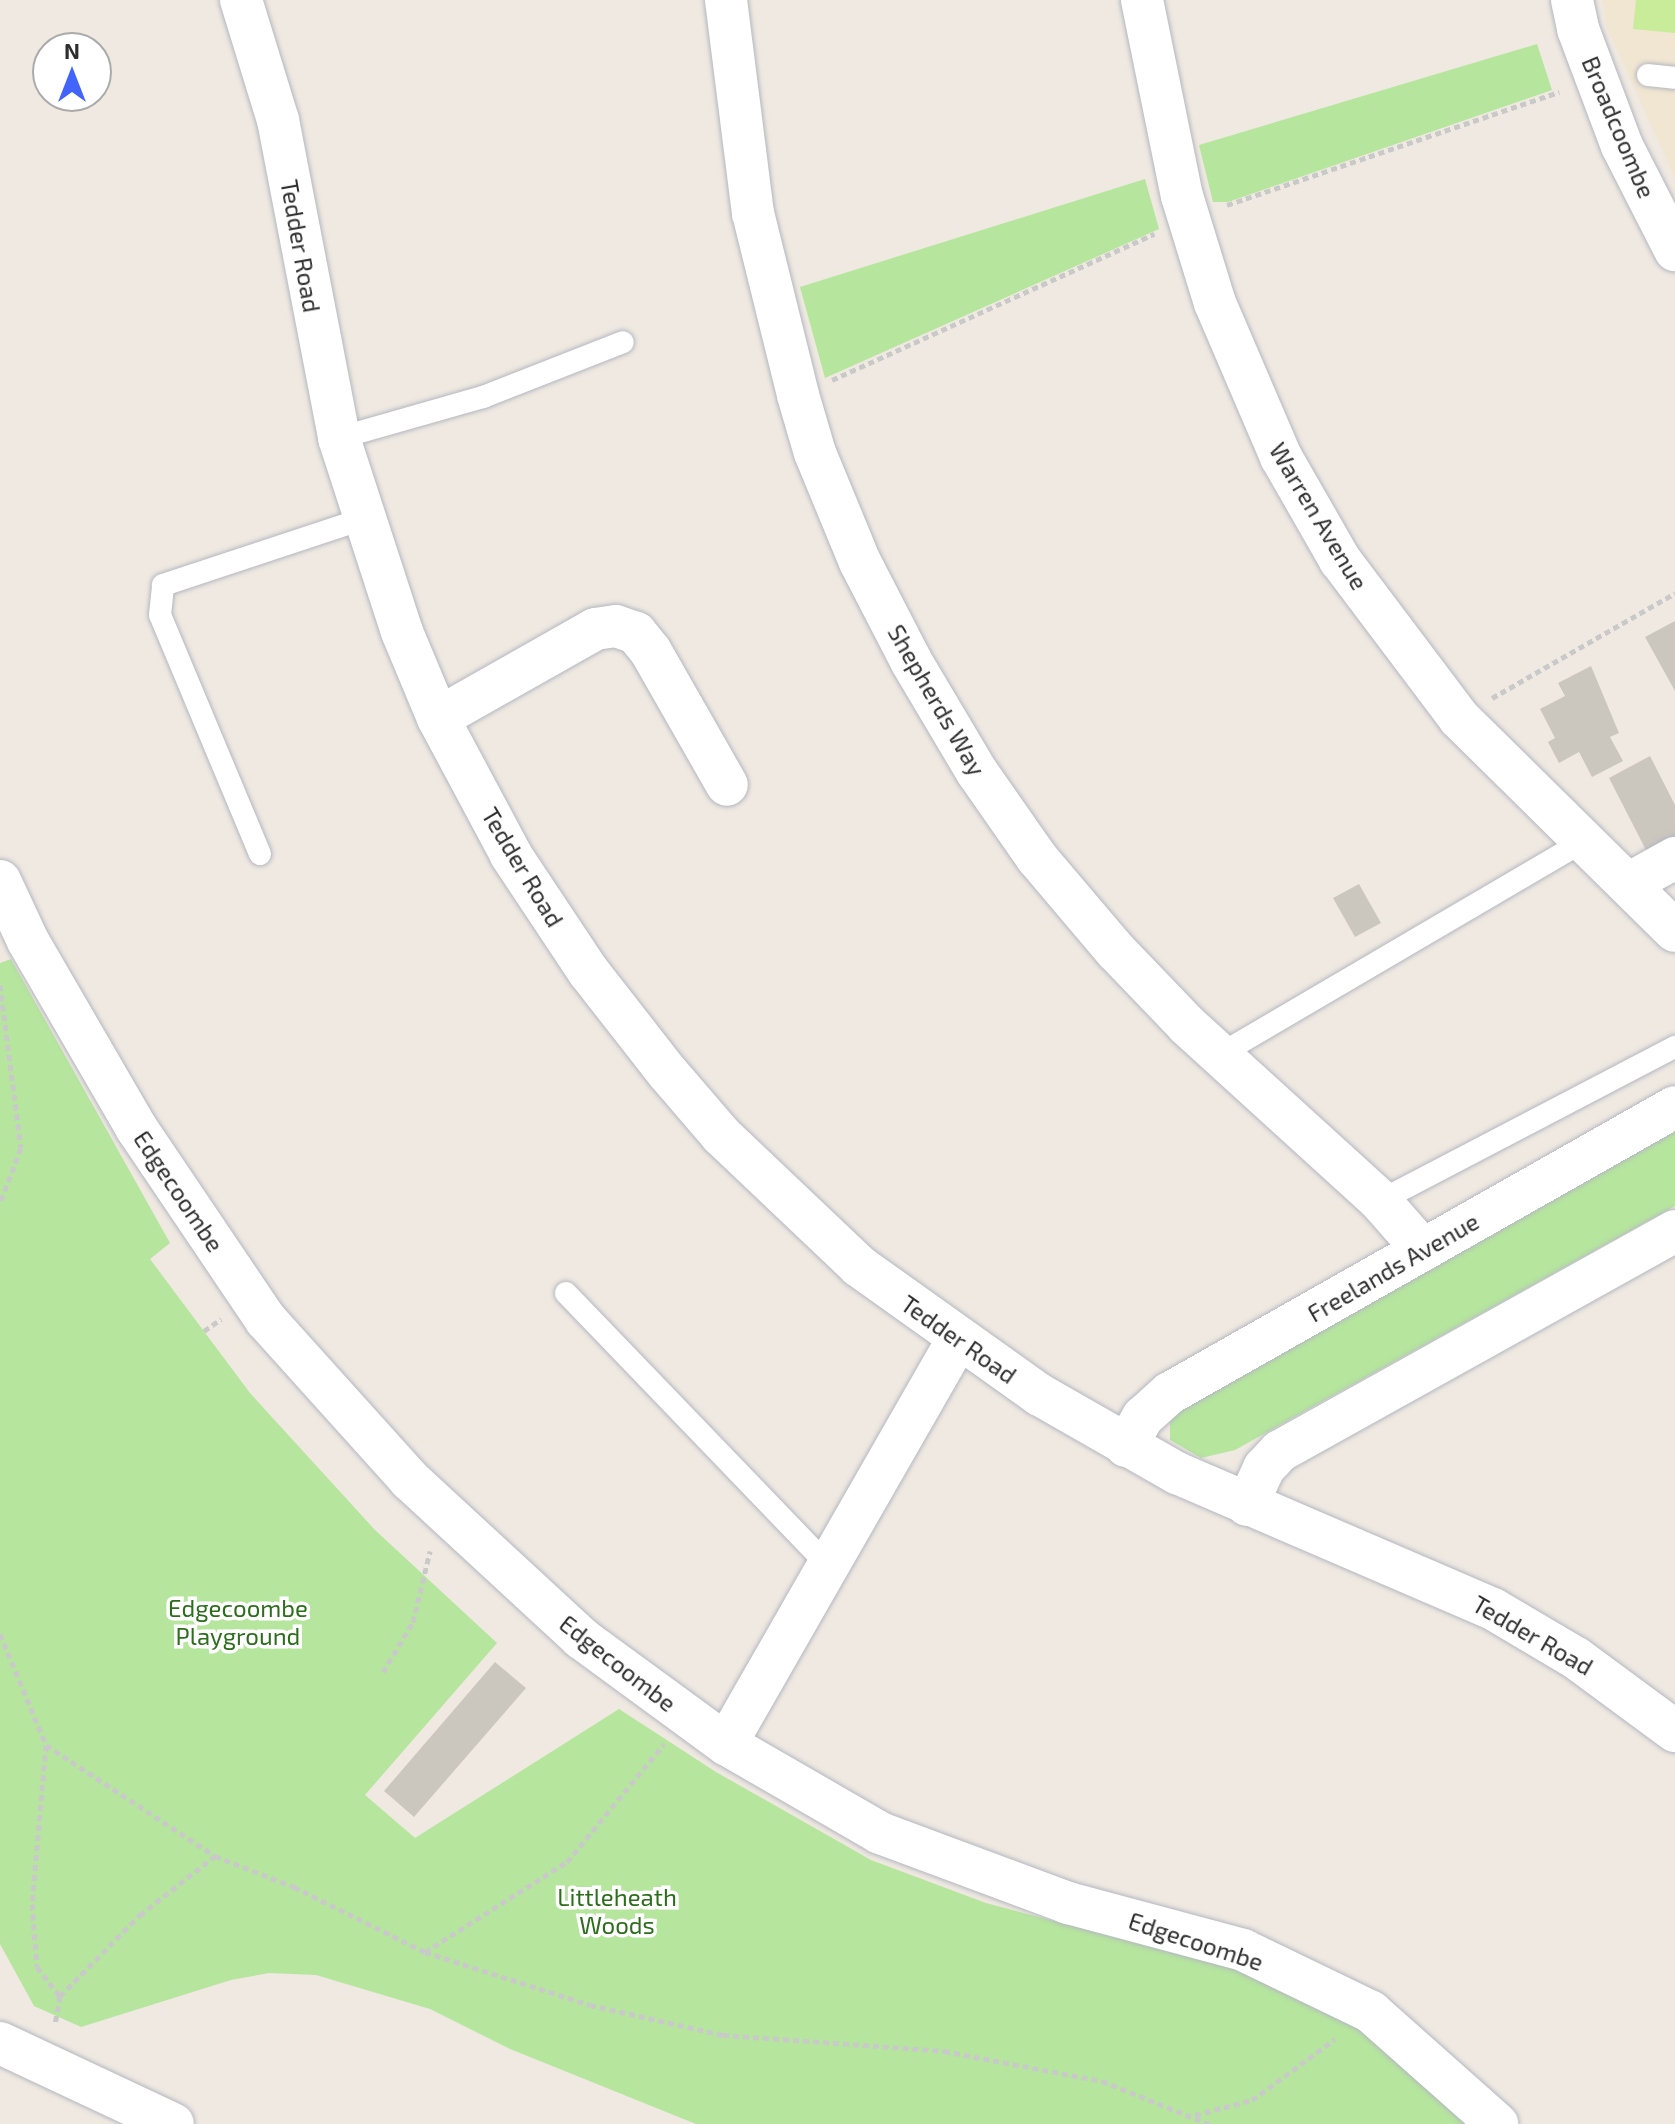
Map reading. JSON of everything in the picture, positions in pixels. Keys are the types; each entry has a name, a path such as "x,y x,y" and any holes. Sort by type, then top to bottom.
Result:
{"street":[{"name":"Tedder Road","path":"241,0 278,120 339,438 362,519 438,718 511,855 588,971 667,1072 783,1197 859,1266 957,1340 1126,1446 1247,1505 1404,1567 1493,1609 1669,1716"},
{"name":"Shepherds Way","path":"726,0 753,213 815,453 860,562 977,772 1047,870 1116,951 1219,1055 1380,1201 1423,1250"},
{"name":"Warren Avenue","path":"1142,0 1189,218 1236,360 1281,457 1340,560 1459,718 1675,931"},
{"name":"Broadcoombe","path":"1572,0 1578,29 1622,146 1675,250"},
{"path":"438,718 595,629 616,626 636,633 650,650 727,785"},
{"path":"1628,884 1675,858"},
{"name":"Edgecoombe","path":"0,881 28,941 137,1129 266,1320 440,1507 581,1638 726,1744 880,1833 1068,1903 1243,1950 1371,2012 1497,2124"},
{"name":"Freelands Avenue","path":"1126,1446 1143,1417 1170,1393 1675,1107"},
{"path":"1247,1505 1264,1468 1280,1451 1675,1231"},
{"path":"726,1744 957,1340"},
{"path":"0,2043 173,2124"}],"lane":[{"path":"1648,75 1675,78"},
{"path":"339,438 483,397 623,342"},
{"path":"260,854 160,615 163,585 362,519"},
{"path":"1219,1055 1582,842"},
{"path":"1380,1201 1675,1047"},
{"path":"566,1293 828,1565"}],"path":[{"path":"798,395 1189,218 1559,92"},
{"path":"1459,718 1675,593"},
{"path":"0,985 21,1148 0,1203"},
{"path":"383,1672 413,1622 440,1507"},
{"path":"0,1634 46,1745 32,1904 37,1967 60,1996"},
{"path":"425,1952 567,1862 654,1762 682,1712"},
{"path":"46,1745 215,1856 294,1887 425,1952 590,2005 723,2035 944,2051 1102,2081 1194,2115 1209,2124"},
{"path":"56,2016 60,1996 140,1915 215,1856"},
{"path":"1194,2115 1252,2100 1371,2012"}],"shaded area":[{"path":"1602,0 1675,0 1675,178 1607,28"}],"green space":[{"path":"1636,0 1675,0 1675,33 1633,29"},
{"path":"1537,44 1552,90 1228,202 1213,202 1199,145"},
{"path":"1145,179 1159,229 825,378 800,287"},
{"name":"Littleheath Woods","path":"11,959 170,1243 150,1259 250,1393 375,1530 497,1643 365,1795 415,1838 619,1709 716,1772 871,1860 986,1903 1233,1968 1324,2008 1392,2050 1474,2124 696,2124 510,2049 430,2009 316,1975 269,1973 231,1980 81,2027 34,2006 0,1944 0,963"},
{"path":"1675,1122 1675,1206 1235,1450 1201,1458 1170,1440 1170,1414"}],"building":[{"path":"1675,621 1675,691 1645,637"},
{"path":"1591,666 1619,733 1610,737 1623,761 1592,777 1579,752 1559,763 1548,742 1555,738 1540,709 1565,696 1558,683"},
{"path":"1650,756 1675,805 1675,837 1647,852 1609,778"},
{"path":"1359,884 1381,923 1355,937 1333,898"},
{"path":"495,1662 526,1688 414,1817 384,1791"}],"park label":[{"name":"Edgecoombe Playground","path":"238,1622"}]}
